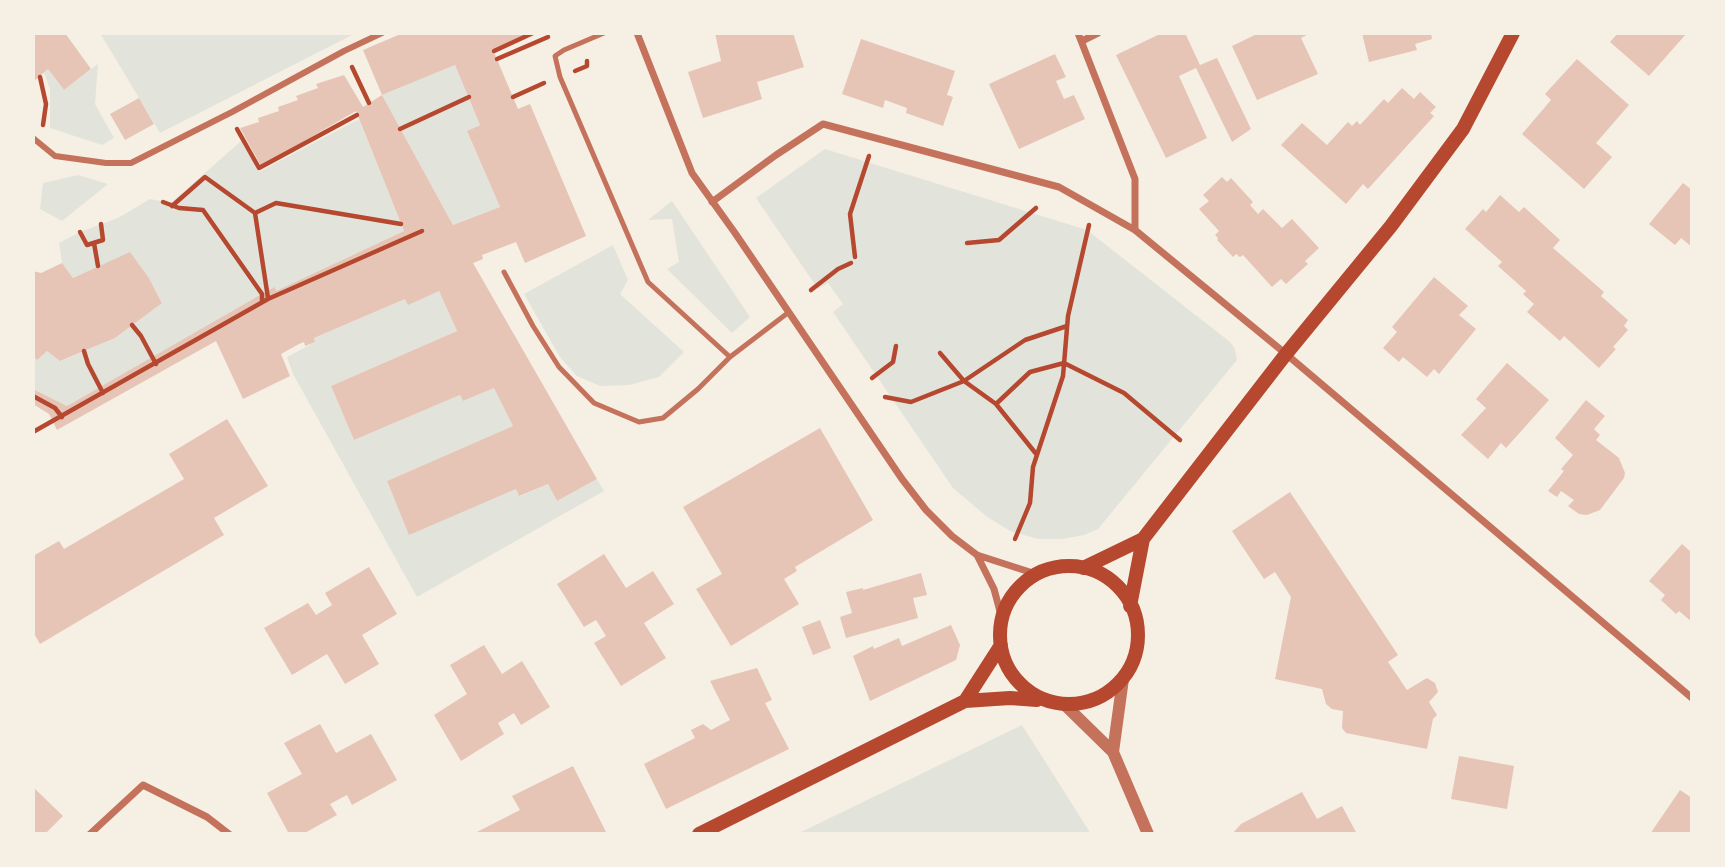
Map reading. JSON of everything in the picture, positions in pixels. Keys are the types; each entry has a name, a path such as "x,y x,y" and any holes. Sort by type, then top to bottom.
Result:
{"main road":[{"path":"1083,568 1143,539 1286,354 1391,226 1463,129 1513,33"},
{"path":"1130,606 1143,539"},
{"path":"699,834 965,701 1010,698 1065,705 1087,703 1107,694 1123,679 1134,660 1138,639 1135,617 1126,597 1112,581 1093,571 1072,566 1051,568 1016,590 1004,610 999,631 1001,653 1011,674 1025,690 1044,701"},
{"path":"965,701 1001,645"}],"street":[{"path":"33,138 55,156 106,163 131,163 382,33"},
{"path":"636,33 692,173 910,489 934,519 977,555 1036,575"},
{"path":"1097,33 1080,37 1135,180 1135,230"},
{"path":"712,202 823,124 1059,187 1135,230 1286,354 1692,698"},
{"path":"977,555 994,589 1002,619"},
{"path":"1113,752 1123,679"},
{"path":"1065,705 1113,752 1148,834"},
{"path":"90,834 143,785 207,817 229,834"}],"lane":[{"path":"604,33 555,56 560,77 648,282 730,357"},
{"path":"504,272 559,367 594,402 639,422 663,418 698,389 730,357 789,312"}],"path":[{"path":"494,51 533,33"},
{"path":"497,59 556,33"},
{"path":"344,51 369,103"},
{"path":"40,78 46,104 43,125"},
{"path":"513,97 520,93"},
{"path":"400,129 469,97"},
{"path":"237,129 259,168 357,116"},
{"path":"855,257 850,214 869,156"},
{"path":"172,206 205,177 255,213 268,299"},
{"path":"163,201 172,206 203,210 262,294 262,302"},
{"path":"255,213 276,203 401,224"},
{"path":"967,243 999,240 1036,208"},
{"path":"80,232 87,245 103,240 101,224"},
{"path":"1015,539 1030,503 1033,467 1063,376 1067,326 1089,224"},
{"path":"33,432 262,302 422,231"},
{"path":"94,243 98,266"},
{"path":"811,290 838,269 851,263"},
{"path":"132,325 141,335 156,364"},
{"path":"885,397 911,402 964,381 1025,340 1067,326"},
{"path":"872,378 893,362 897,346"},
{"path":"84,351 103,394"},
{"path":"940,353 964,381 996,404 1037,455"},
{"path":"996,404 1030,372 1064,363 1124,393 1180,440"},
{"path":"33,396 55,408 62,417"}],"shaded area":[{"path":"100,33 356,33 160,133"},
{"path":"98,64 95,104 114,138 102,145 50,128 50,89 44,73 48,69 64,90"},
{"path":"455,65 480,125 467,131 500,207 453,225 382,95"},
{"path":"359,119 404,231 276,291 275,288 67,406 33,389 33,355 47,351 61,361 115,338 162,302 149,278 130,253 73,278 62,263 59,243 118,218 150,199 171,203 241,141 259,172"},
{"path":"825,149 1087,230 1230,342 1235,349 1237,360 1098,529 1063,539 1038,539 1010,531 986,516 953,488 833,312 843,304 828,283 818,289 756,198"},
{"path":"78,175 108,184 62,221 40,209 43,183"},
{"path":"672,201 750,317 732,333 667,269 679,262 672,219 648,220"},
{"path":"613,245 628,280 620,294 684,352 659,377 629,385 600,386 577,376 560,357 524,294"},
{"path":"439,291 457,331 331,386 354,440 460,395 463,401 494,388 513,426 387,481 409,534 516,489 520,496 548,484 557,501 597,479 604,491 417,597 293,374 287,357 315,342 314,338 405,299"},
{"path":"1022,725 1091,834 797,834"}],"building":[{"path":"33,33 65,33 91,69 64,90 48,69 33,82"},
{"path":"403,33 530,33 493,50 518,109 530,104 586,236 525,263 516,242 482,255 483,259 473,263 597,479 557,501 548,484 519,496 516,489 409,535 387,481 513,426 494,388 463,401 460,395 354,440 331,386 457,331 439,291 408,305 405,299 314,338 315,342 305,346 304,342 299,344 281,354 290,376 243,399 216,341 57,430 49,414 33,404 33,389 67,406 275,287 276,291 404,231 356,111 261,166 240,128 259,122 258,118 279,111 278,107 298,100 296,96 318,88 316,84 344,75 363,107 382,95 363,50","holes":["455,65 480,125 467,131 500,207 453,225 382,95"]},
{"path":"715,33 793,33 804,67 757,82 762,99 703,118 688,72 721,61"},
{"path":"1162,33 1185,33 1200,65 1217,58 1251,129 1232,142 1196,68 1179,76 1207,138 1166,158 1116,55"},
{"path":"1259,33 1311,33 1301,38 1318,74 1257,100 1232,46"},
{"path":"1362,33 1431,33 1432,39 1415,44 1417,50 1369,62"},
{"path":"1618,33 1687,33 1649,76 1610,42"},
{"path":"861,39 955,71 947,95 953,97 943,126 906,113 907,108 885,100 883,108 842,94"},
{"path":"1055,54 1066,77 1056,81 1064,99 1074,95 1085,119 1019,149 989,84"},
{"path":"1577,59 1629,105 1596,143 1612,157 1584,189 1522,134 1551,100 1545,94"},
{"path":"1402,88 1414,99 1420,92 1436,107 1430,113 1434,116 1368,189 1363,184 1346,204 1281,145 1302,123 1327,145 1348,122 1352,126 1357,121 1360,125 1384,99 1388,103"},
{"path":"139,98 154,124 125,140 110,114"},
{"path":"1222,177 1227,182 1231,178 1253,202 1250,205 1258,214 1263,209 1282,228 1292,219 1319,248 1305,261 1308,264 1286,284 1281,279 1272,287 1243,255 1240,257 1236,254 1233,257 1217,240 1215,235 1219,231 1199,209 1209,201 1203,195"},
{"path":"1683,183 1692,190 1692,247 1681,238 1675,245 1649,224"},
{"path":"1500,195 1519,212 1524,207 1560,240 1553,248 1604,292 1601,296 1628,320 1624,326 1628,330 1599,368 1564,336 1560,341 1527,312 1534,304 1523,294 1526,291 1498,266 1502,262 1465,229 1483,209 1486,212"},
{"path":"130,252 149,278 162,303 115,338 60,361 47,351 37,360 33,355 33,271 41,273 62,263 73,278"},
{"path":"1434,277 1468,306 1459,315 1476,329 1439,374 1434,369 1427,377 1403,357 1399,362 1383,348 1397,332 1392,327"},
{"path":"1507,363 1549,400 1506,448 1501,443 1488,459 1461,435 1486,408 1476,399"},
{"path":"1586,400 1605,416 1594,429 1600,435 1596,440 1619,458 1625,473 1600,510 1587,515 1579,514 1568,506 1574,500 1561,491 1557,497 1548,491 1573,455 1555,438"},
{"path":"227,419 268,486 214,518 224,535 40,644 33,632 33,556 59,541 64,549 184,479 169,454"},
{"path":"820,428 873,520 795,567 797,571 784,579 799,604 731,646 696,589 722,574 683,507"},
{"path":"1290,492 1398,655 1388,662 1407,690 1427,678 1435,683 1438,692 1429,702 1437,715 1433,719 1427,749 1346,733 1342,728 1343,711 1332,709 1326,704 1322,689 1275,679 1291,597 1275,572 1264,579 1232,531"},
{"path":"1682,544 1692,553 1692,622 1679,611 1676,614 1661,600 1665,595 1649,581"},
{"path":"604,554 626,588 653,571 674,604 644,623 666,658 621,686 594,643 606,636 596,620 584,627 557,584"},
{"path":"369,567 397,614 362,635 379,664 345,684 327,654 292,675 264,628 308,603 316,615 332,605 325,593"},
{"path":"921,573 927,595 913,598 918,618 846,638 840,617 852,613 846,592 863,590"},
{"path":"820,620 831,648 813,655 802,627"},
{"path":"951,625 960,645 956,660 870,701 853,656 899,638 902,646"},
{"path":"484,645 502,674 522,661 550,707 521,725 514,713 498,723 504,734 461,761 434,715 467,694 450,665"},
{"path":"757,668 772,700 765,703 789,749 666,809 644,764 695,738 691,730 703,724 711,730 730,720 710,681"},
{"path":"320,724 336,753 371,734 397,780 352,805 347,795 330,804 337,815 303,834 289,834 267,793 302,774 284,743"},
{"path":"1459,756 1514,766 1507,809 1451,799"},
{"path":"573,766 607,834 473,834 520,810 512,796"},
{"path":"33,787 63,816 45,834 33,834"},
{"path":"1680,790 1692,798 1692,834 1650,834"},
{"path":"1302,792 1317,819 1342,806 1357,834 1232,834 1241,824"}]}
